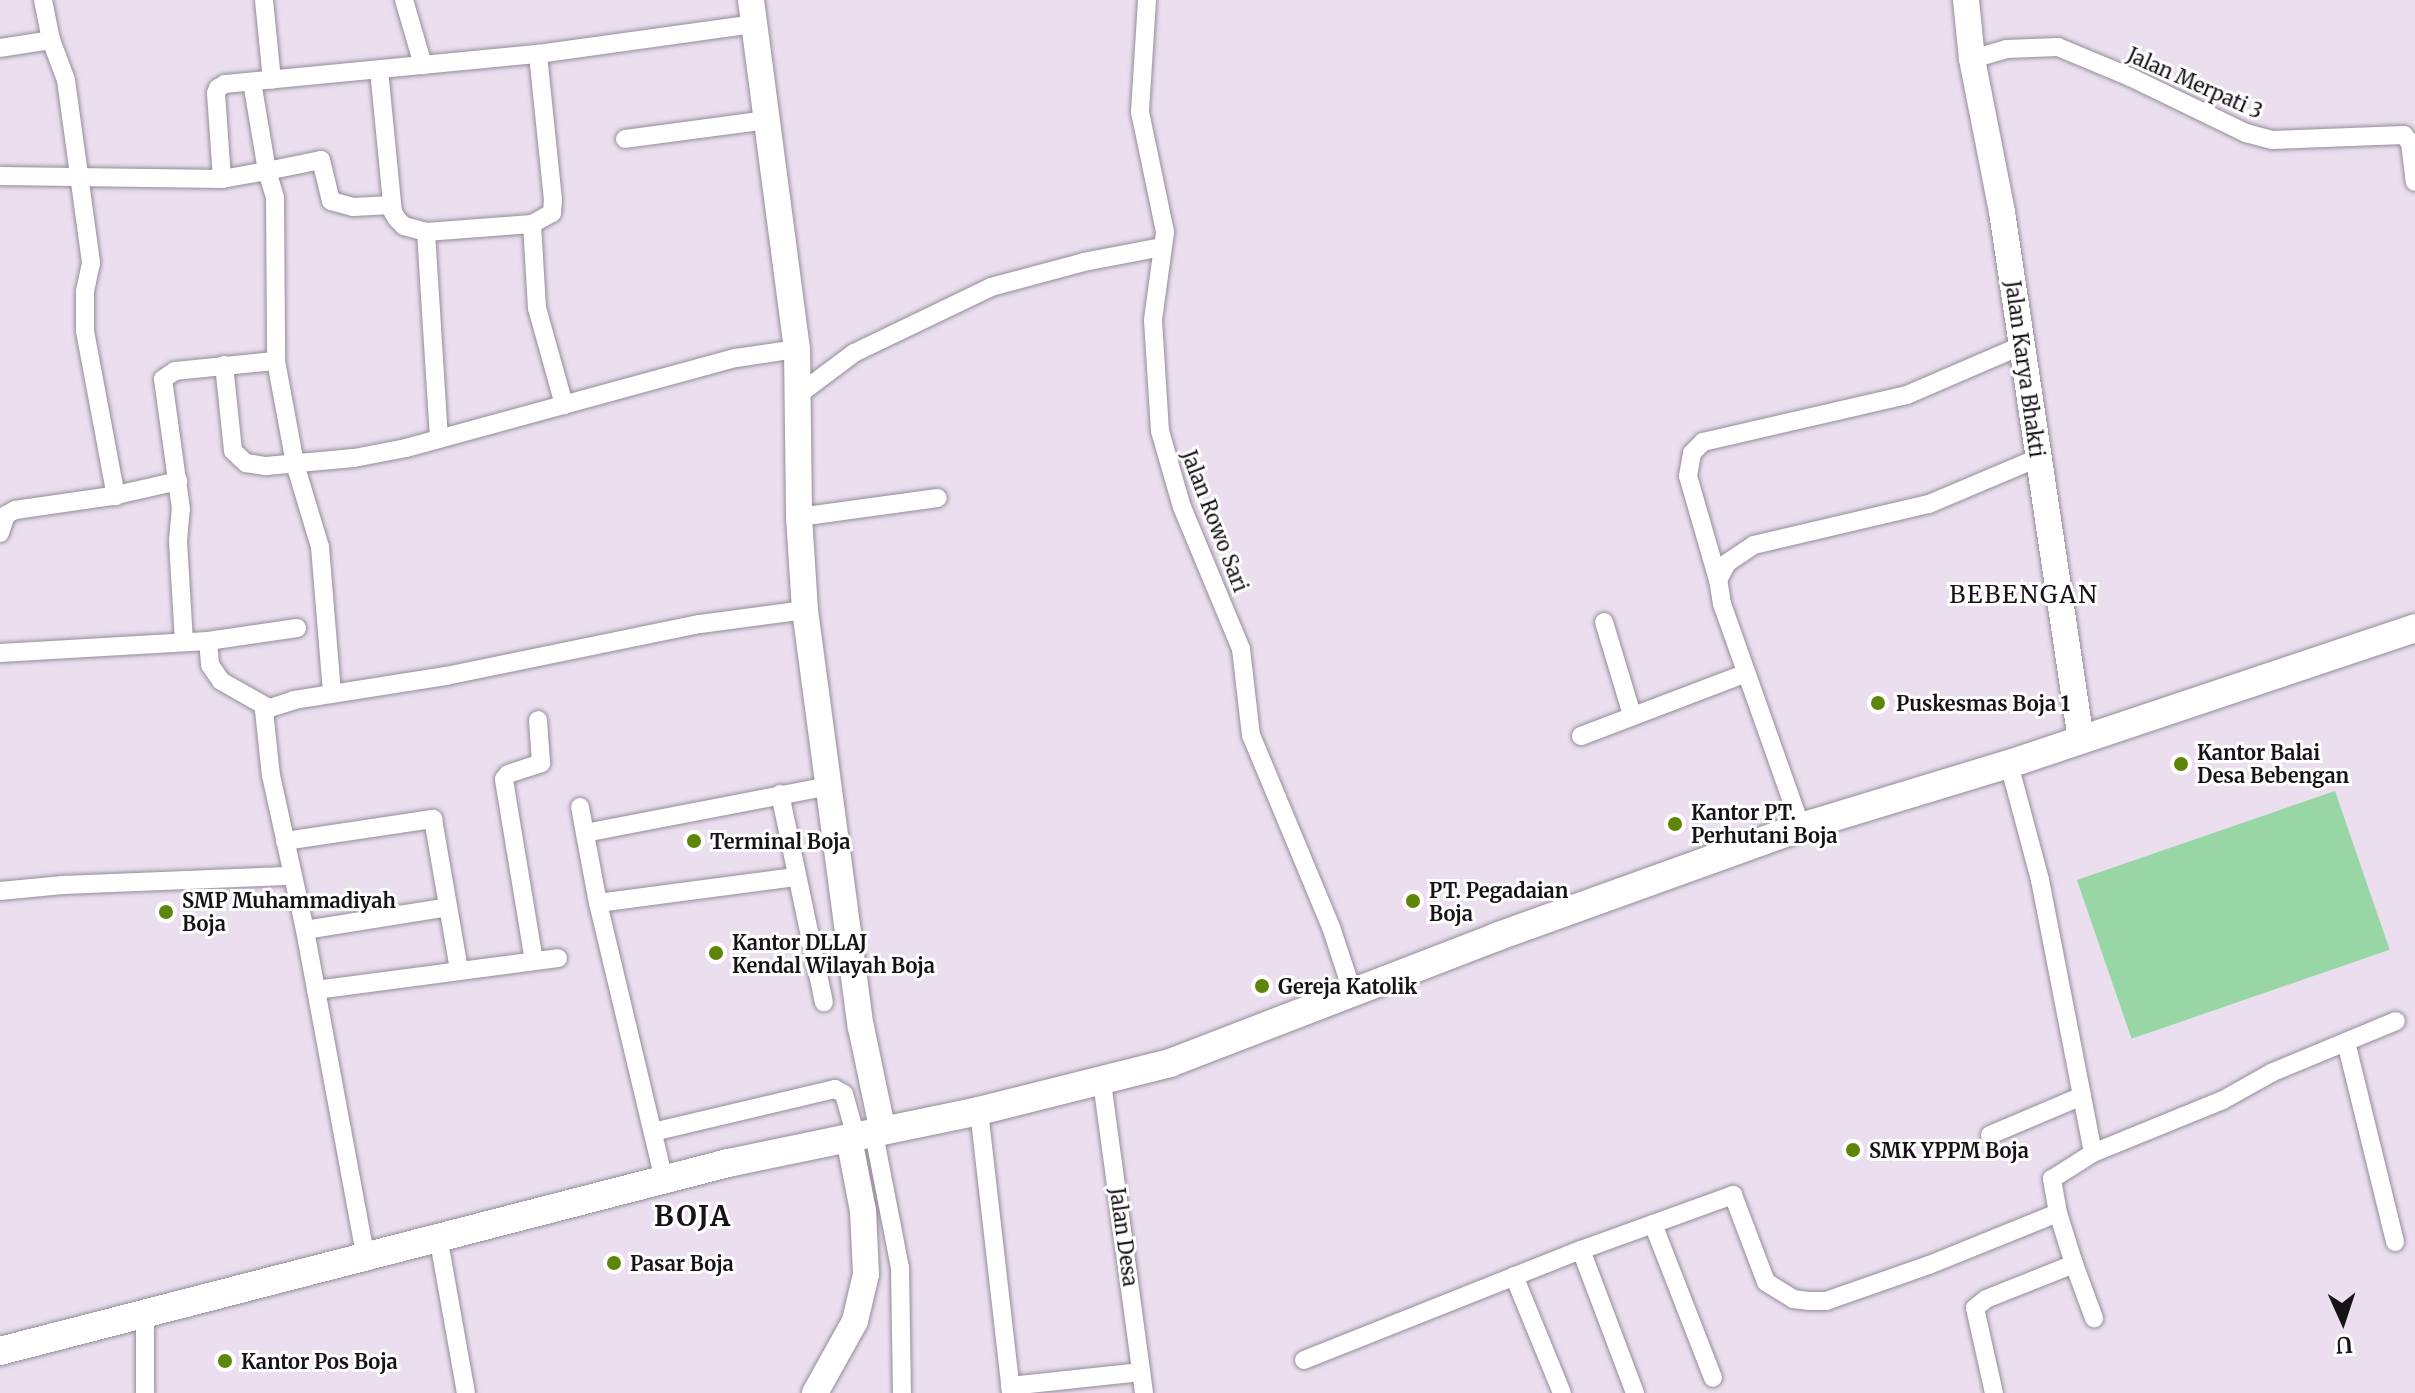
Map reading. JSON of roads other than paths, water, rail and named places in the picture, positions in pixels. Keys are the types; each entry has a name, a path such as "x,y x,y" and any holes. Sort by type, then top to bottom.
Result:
{"main road":[{"path":"0,1351 664,1179 1102,1082 1217,1046 1352,991 1801,827 2009,764 2415,628"}],"street":[{"path":"43,0 51,40 66,80 91,263 85,292 85,331 116,496"},
{"path":"264,0 272,80"},
{"path":"404,0 423,65"},
{"name":"Jalan Rowo Sari","path":"1147,0 1140,112 1162,208 1162,247 1153,320 1155,388 1172,476 1241,649 1251,735 1331,927 1352,991"},
{"name":"Jalan Karya Bhakti","path":"1966,0 1972,59 2002,212 2023,345 2081,740"},
{"path":"222,179 216,91 225,84 538,54 753,12 797,349 799,517 805,610 861,1027 866,1135 863,1211 866,1274 855,1321 815,1393"},
{"path":"0,48 51,40"},
{"name":"Jalan Merpati 3","path":"1972,59 2006,49 2058,47 2246,133 2272,140 2404,135 2410,143 2415,182"},
{"path":"379,70 392,205 404,226 426,232 532,224 552,213 538,54"},
{"path":"252,82 267,171 275,198 276,361 295,464 320,547 332,694"},
{"path":"625,139 768,120"},
{"path":"0,176 222,179 321,160 331,201 353,207 392,205"},
{"path":"532,224 537,308 564,405"},
{"path":"426,232 439,439"},
{"path":"798,395 854,353 991,287 1097,259 1162,247"},
{"path":"1801,827 1744,674 1722,604 1688,476 1692,453 1703,442 1907,395 2023,345"},
{"path":"224,365 233,451 246,463 295,464 354,458 439,439 736,358 797,349"},
{"path":"184,642 178,481 163,379 175,371 276,361"},
{"path":"1718,580 1727,563 1754,545 1929,504 2038,458"},
{"path":"0,533 6,515 15,510 116,496 178,481"},
{"path":"799,517 938,498"},
{"path":"208,641 210,665 221,681 267,707 700,624 805,610"},
{"path":"1604,622 1632,715"},
{"path":"0,653 208,641 297,628"},
{"path":"1581,736 1744,674"},
{"path":"267,707 263,722 365,1254"},
{"path":"534,961 504,779 508,774 541,763 538,720"},
{"path":"2009,764 2040,880 2093,1153"},
{"path":"585,833 829,786"},
{"path":"780,794 795,877 824,1002"},
{"path":"580,807 598,903 664,1179"},
{"path":"285,841 433,819 459,970"},
{"path":"0,891 63,885 292,876"},
{"path":"598,903 795,877"},
{"path":"305,930 448,907"},
{"path":"316,990 558,958"},
{"path":"2094,1318 2074,1264 2051,1181 2093,1153 2223,1100 2273,1072 2396,1021"},
{"path":"2346,1042 2395,1242"},
{"name":"Jalan Desa","path":"1102,1082 1144,1393"},
{"path":"653,1132 835,1089 844,1094 866,1135 900,1268 902,1393"},
{"path":"1990,1135 2082,1096"},
{"path":"979,1111 1011,1389 1141,1372"},
{"path":"1304,1360 1581,1250 1733,1195 1766,1282 1793,1299 1826,1301 1929,1265 2058,1213"},
{"path":"1653,1224 1713,1378"},
{"path":"438,1236 466,1393"},
{"path":"1581,1250 1635,1393"},
{"path":"1994,1393 1975,1308 1986,1299 2074,1264"},
{"path":"1514,1276 1562,1393"},
{"path":"145,1314 145,1393"}],"place":[{"name":"Puskesmas Boja 1","path":"1878,703"},
{"name":"Kantor Balai Desa Bebengan","path":"2181,764"},
{"name":"Kantor PT. Perhutani Boja","path":"1675,824"},
{"name":"Terminal Boja","path":"694,841"},
{"name":"PT. Pegadaian Boja","path":"1413,901"},
{"name":"SMP Muhammadiyah Boja","path":"166,912"},
{"name":"Kantor DLLAJ Kendal Wilayah Boja","path":"716,953"},
{"name":"Gereja Katolik","path":"1262,986"},
{"name":"SMK YPPM Boja","path":"1853,1150"},
{"name":"Pasar Boja","path":"614,1263"},
{"name":"Kantor Pos Boja","path":"225,1361"}],"district":[{"name":"BEBENGAN","path":"2024,595"},
{"name":"BOJA","path":"693,1216"}]}
